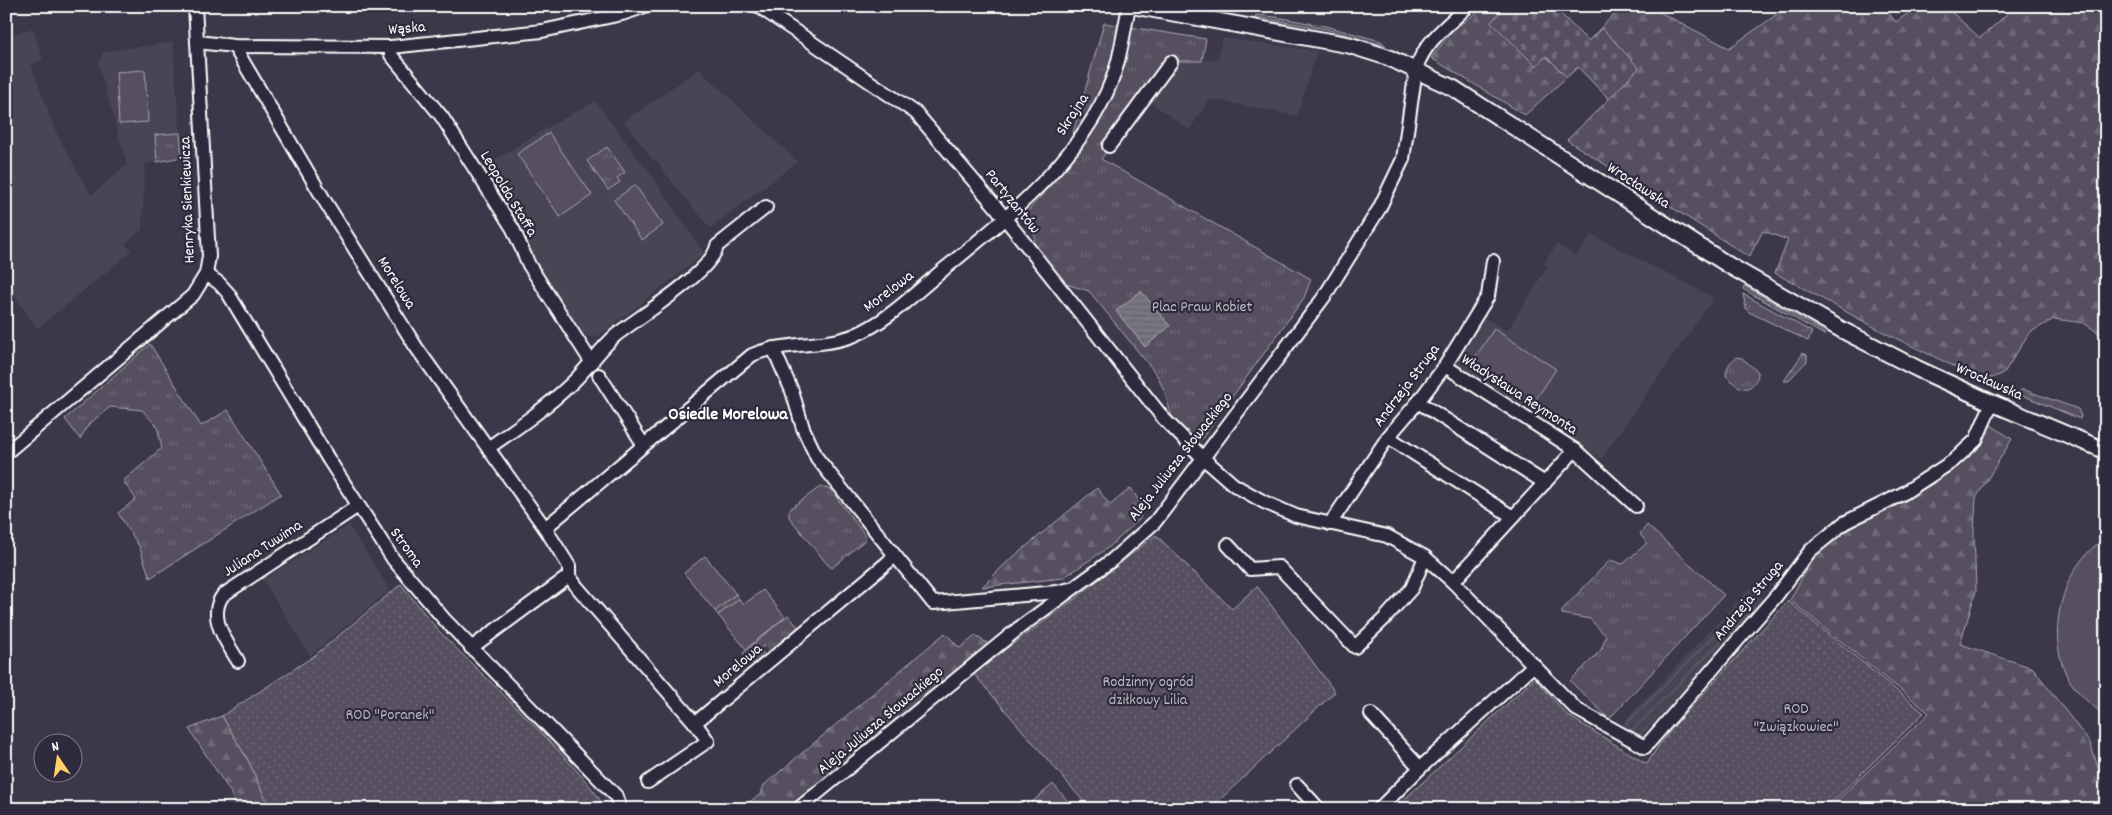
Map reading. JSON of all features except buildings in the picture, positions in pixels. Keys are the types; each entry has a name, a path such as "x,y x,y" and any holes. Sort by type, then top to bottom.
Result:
{"main road":[{"name":"Wrocławska","path":"1135,6 1349,45 1387,57 1416,69 1453,88 1737,270 1842,330 1918,369 1992,403 2106,451"}],"street":[{"name":"Henryka Sienkiewicza","path":"8,449 193,295 206,274 209,256 195,6"},
{"name":"Wąska","path":"197,42 234,46 391,47 542,31 622,14 646,6"},
{"name":"Partyzantów","path":"758,6 916,113 1005,220 1164,419 1203,458"},
{"name":"Skrajna","path":"1005,220 1049,175 1087,129 1105,95 1116,66 1129,6"},
{"name":"Aleja Juliusza Słowackiego","path":"798,809 1019,628 1112,560 1155,522 1324,297 1379,209 1402,159 1416,69 1420,55 1468,6"},
{"name":"Morelowa","path":"234,46 326,203 416,347 545,528 569,566 569,576 695,723 708,741 648,782"},
{"name":"Leopolda Staffa","path":"391,47 391,55 442,117 510,224 530,265 592,363"},
{"path":"1109,146 1172,62"},
{"path":"488,448 535,416 592,363 614,337 699,272 716,254 718,246 766,207"},
{"name":"Morelowa","path":"545,528 643,444 752,355 773,348 829,343 857,334 886,317 1005,220"},
{"name":"Andrzeja Struga","path":"1330,524 1388,437 1445,366 1488,296 1493,261"},
{"name":"Stroma","path":"206,274 219,283 228,293 358,506 408,578 471,648 597,775 616,796 620,809"},
{"path":"773,348 794,398 803,428 817,458 894,557 933,603 1057,592 1075,588"},
{"name":"Władysława Reymonta","path":"1445,366 1575,450 1636,506"},
{"path":"599,375 643,444"},
{"path":"1418,402 1545,483"},
{"name":"Andrzeja Struga","path":"1203,458 1234,485 1264,502 1296,516 1387,536 1425,557 1453,582 1576,709 1645,747 1777,595 1810,551 1844,523 1904,493 1953,461 1976,440 1992,403"},
{"path":"1388,437 1513,517"},
{"name":"Władysława Reymonta","path":"1453,582 1575,450"},
{"name":"Juliana Tuwima","path":"238,661 222,635 216,613 218,601 223,595 358,506"},
{"path":"1228,545 1250,570 1279,568 1355,647 1412,588 1425,557"},
{"name":"Morelowa","path":"695,723 894,557"},
{"path":"471,648 569,576"},
{"path":"1379,809 1420,768 1534,666"},
{"path":"1370,714 1420,768"},
{"path":"1297,785 1319,809"}],"shaded area":[{"path":"6,18 9,35 33,28 43,60 31,65 56,132 91,195 127,165 98,63 103,52 173,42 182,157 145,164 142,230 125,244 132,251 37,329 6,284"},
{"path":"1222,38 1317,51 1297,116 1210,99 1189,130 1146,99 1174,61 1218,60"},
{"path":"699,69 798,162 710,228 663,171 658,162 652,159 624,121"},
{"path":"595,101 650,173 705,254 596,338 585,336 539,269 523,231 481,168"},
{"path":"1591,234 1714,298 1601,459 1452,363 1481,316 1507,331 1547,267 1543,264 1557,244 1576,256"},
{"path":"1141,291 1170,326 1145,347 1116,311"},
{"path":"349,525 390,590 310,656 263,580"},
{"path":"1750,588 1767,602 1638,738 1623,723"}],"green space":[{"path":"1486,6 1552,6 1588,41 1622,6 1648,6 1729,48 1789,6 1883,6 1896,22 1918,6 1945,6 1980,38 2016,6 2106,6 2106,338 2084,323 2054,319 2029,333 2004,373 1992,378 1976,377 1885,333 1775,273 1788,240 1763,231 1749,257 1567,140 1609,99 1578,67 1525,115 1431,58 1453,30"},
{"path":"1506,6 1553,6 1588,41 1602,28 1639,68 1609,99 1578,67 1567,77 1546,56 1536,66 1491,22"},
{"path":"1256,15 1325,26 1381,41 1386,46 1326,29 1255,17"},
{"name":"Plac Praw Kobiet","path":"1104,23 1206,39 1202,61 1174,61 1101,159 1311,279 1304,298 1201,440 1194,439 1187,434 1172,417 1157,375 1089,291 1056,281 1033,248 1035,236 1026,225 1027,212 1082,149 1073,133"},
{"path":"145,70 148,122 119,124 116,72"},
{"path":"180,133 182,157 157,162 155,135"},
{"path":"549,133 592,195 560,217 517,154"},
{"path":"607,147 625,172 617,178 620,182 608,190 587,161"},
{"path":"635,185 663,225 642,240 614,200"},
{"path":"1744,286 1822,331 1826,336 1743,289"},
{"path":"1743,294 1812,332 1808,341 1749,312 1746,309"},
{"path":"1494,329 1556,369 1533,404 1471,364"},
{"path":"150,344 201,426 228,410 281,494 150,578 139,546 118,513 136,499 123,481 162,448 157,426 142,410 110,407 89,424 80,439 65,419"},
{"path":"1803,353 1807,355 1807,361 1788,381 1784,381"},
{"path":"1737,357 1742,358 1758,372 1756,380 1747,388 1736,385 1726,376 1729,365"},
{"path":"2021,390 2078,409 2081,416 2080,419 2017,393"},
{"path":"1991,425 2012,439 1976,498 1974,532 1976,591 1960,644 2033,668 2090,743 2106,792 2106,809 1828,809 1929,713 1790,600 1812,559 1852,525 1935,483 1973,453"},
{"path":"820,487 830,489 865,535 865,540 832,568 789,517 791,508"},
{"path":"1097,488 1110,505 1131,488 1142,506 1140,519 1109,547 1063,578 982,587 1006,563"},
{"path":"1647,525 1724,595 1609,719 1570,681 1601,650 1606,636 1590,619 1562,614 1562,610 1610,560 1623,564 1647,543 1640,534"},
{"name":"Rodzinny ogród dziłkowy Lilia","path":"1156,535 1232,609 1257,586 1335,692 1210,809 1090,809 973,673 1072,601"},
{"path":"2106,538 2106,716 2092,705 2072,684 2063,666 2058,647 2058,626 2061,605 2077,566 2090,550"},
{"path":"705,556 736,594 715,611 684,573"},
{"name":"ROD \"Poranek\"","path":"401,584 439,631 557,749 597,796 604,809 270,809 249,762 222,716 314,656"},
{"path":"763,590 785,617 746,649 718,615 739,599 744,604"},
{"path":"736,594 739,599 718,615 715,611"},
{"name":"ROD \"Związkowiec\"","path":"1788,601 1924,713 1825,809 1394,809 1535,678 1567,715 1647,764 1675,725"},
{"path":"788,615 798,627 770,651 765,645 760,649 764,655 753,664 743,653"},
{"path":"945,633 960,648 975,636 991,645 789,809 739,809 761,794 764,785"},
{"path":"222,716 249,762 270,809 235,809 231,793 189,729"},
{"path":"1053,784 1075,809 1024,809"}],"district":[{"name":"Osiedle Morelowa","path":"728,415"}]}
